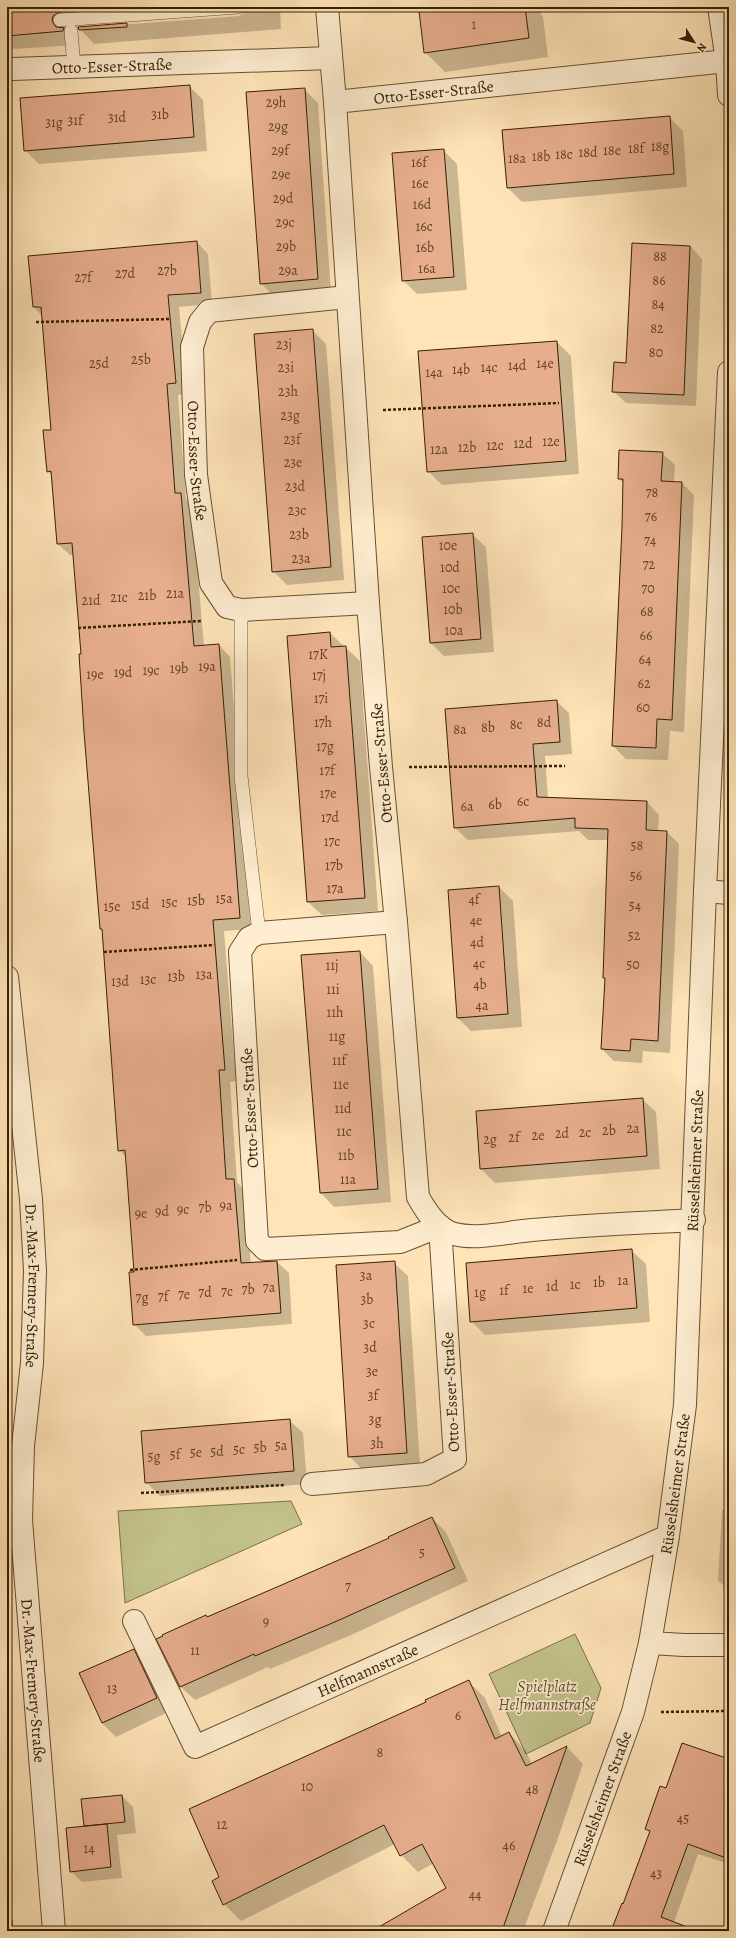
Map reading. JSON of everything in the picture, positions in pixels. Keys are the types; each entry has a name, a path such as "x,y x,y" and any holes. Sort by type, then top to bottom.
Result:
{"street":[{"path":"327,7 335,102"},
{"path":"719,7 727,61 729,95"},
{"name":"Otto-Esser-Straße","path":"12,69 331,58"},
{"name":"Otto-Esser-Straße","path":"694,1220 532,1230 470,1236 452,1234 440,1226 426,1210 418,1197 368,603 354,411 335,102 727,61"},
{"path":"200,322 209,311 347,297"},
{"name":"Otto-Esser-Straße","path":"200,322 192,347 196,475 211,583 234,608"},
{"name":"Rüsselsheimer Straße","path":"554,1931 633,1712 650,1642 668,1536 685,1405 694,1220 705,891 729,372"},
{"path":"234,608 368,603"},
{"path":"705,891 729,892"},
{"path":"240,952 249,938 259,933 396,922"},
{"name":"Otto-Esser-Straße","path":"240,952 257,1241 265,1249"},
{"name":"Dr.-Max-Fremery-Straße","path":"7,977 31,1200 35,1271 32,1363 23,1446 21,1520 54,1931"},
{"path":"265,1249 400,1242 440,1226"},
{"name":"Otto-Esser-Straße","path":"312,1484 426,1474 455,1459 440,1226"},
{"name":"Helfmannstraße","path":"134,1621 195,1747 668,1536"},
{"path":"650,1642 684,1645 729,1645"}],"lane":[{"path":"60,20 238,7"},
{"path":"71,31 74,67"},
{"path":"234,608 241,776 259,933"}],"path":[{"path":"36,322 190,318 200,322"},
{"path":"354,411 559,403"},
{"path":"78,628 215,620 234,608"},
{"path":"381,767 564,766"},
{"path":"104,952 213,944 240,952"},
{"path":"130,1270 257,1259 265,1249"},
{"path":"141,1493 312,1484"},
{"path":"633,1712 729,1711"}],"green space":[{"path":"291,1501 302,1524 125,1603 118,1511"},
{"name":"Spielplatz Helfmannstraße","path":"575,1634 601,1688 590,1723 526,1754 489,1674"}],"building":[{"path":"7,7 126,7 59,12 53,16 52,21 56,27 64,28 63,31 7,36"},
{"path":"445,7 525,7 529,38 424,53 419,11"},
{"path":"127,23 127,27 79,30 78,27"},
{"path":"190,85 194,137 24,151 20,98"},
{"path":"305,88 318,279 260,284 246,92"},
{"path":"670,116 674,174 507,188 502,130"},
{"path":"444,149 454,277 402,281 392,153"},
{"path":"197,241 201,293 168,295 176,383 167,384 175,493 181,493 194,646 219,644 240,918 213,920 225,1070 219,1070 226,1179 234,1179 241,1263 277,1261 281,1313 133,1325 129,1272 134,1272 125,1150 118,1151 102,929 100,929 84,732 79,654 81,654 72,543 57,544 51,471 47,472 43,430 51,430 41,307 33,307 28,256"},
{"path":"632,243 690,246 684,395 612,392 614,362 626,363"},
{"path":"313,329 331,567 272,572 254,334"},
{"path":"557,341 566,461 427,472 418,351"},
{"path":"619,450 663,452 661,481 682,482 672,720 657,719 656,748 612,746 622,527 623,479 618,479"},
{"path":"473,533 481,639 430,643 422,537"},
{"path":"330,632 331,647 346,646 365,898 307,902 287,636"},
{"path":"557,700 560,742 533,744 537,797 647,801 646,830 667,831 658,1041 631,1039 630,1051 601,1049 605,978 603,978 608,829 575,828 575,818 454,828 445,709"},
{"path":"499,886 508,1014 457,1018 448,890"},
{"path":"360,951 378,1189 320,1193 301,955"},
{"path":"643,1098 647,1156 480,1169 476,1111"},
{"path":"632,1249 637,1308 470,1322 466,1263"},
{"path":"395,1261 407,1453 348,1457 336,1265"},
{"path":"290,1419 294,1471 145,1483 141,1431"},
{"path":"432,1517 455,1568 337,1621 255,1656 254,1654 180,1687 156,1639 206,1615 207,1617 389,1538 388,1537"},
{"path":"134,1649 157,1698 102,1723 79,1673"},
{"path":"469,1680 495,1739 509,1732 526,1766 567,1746 502,1931 372,1931 446,1888 422,1844 400,1856 384,1825 223,1905 212,1881 219,1877 189,1809 426,1702 425,1700"},
{"path":"682,1743 729,1759 729,1859 688,1844 661,1917 690,1928 689,1931 611,1931 622,1903 623,1904 650,1831 645,1829 660,1786 666,1788"},
{"path":"122,1795 125,1822 84,1826 81,1799"},
{"path":"107,1824 111,1867 70,1872 66,1828"}],"railway":[{"path":"7,1887 11,1931"}]}
